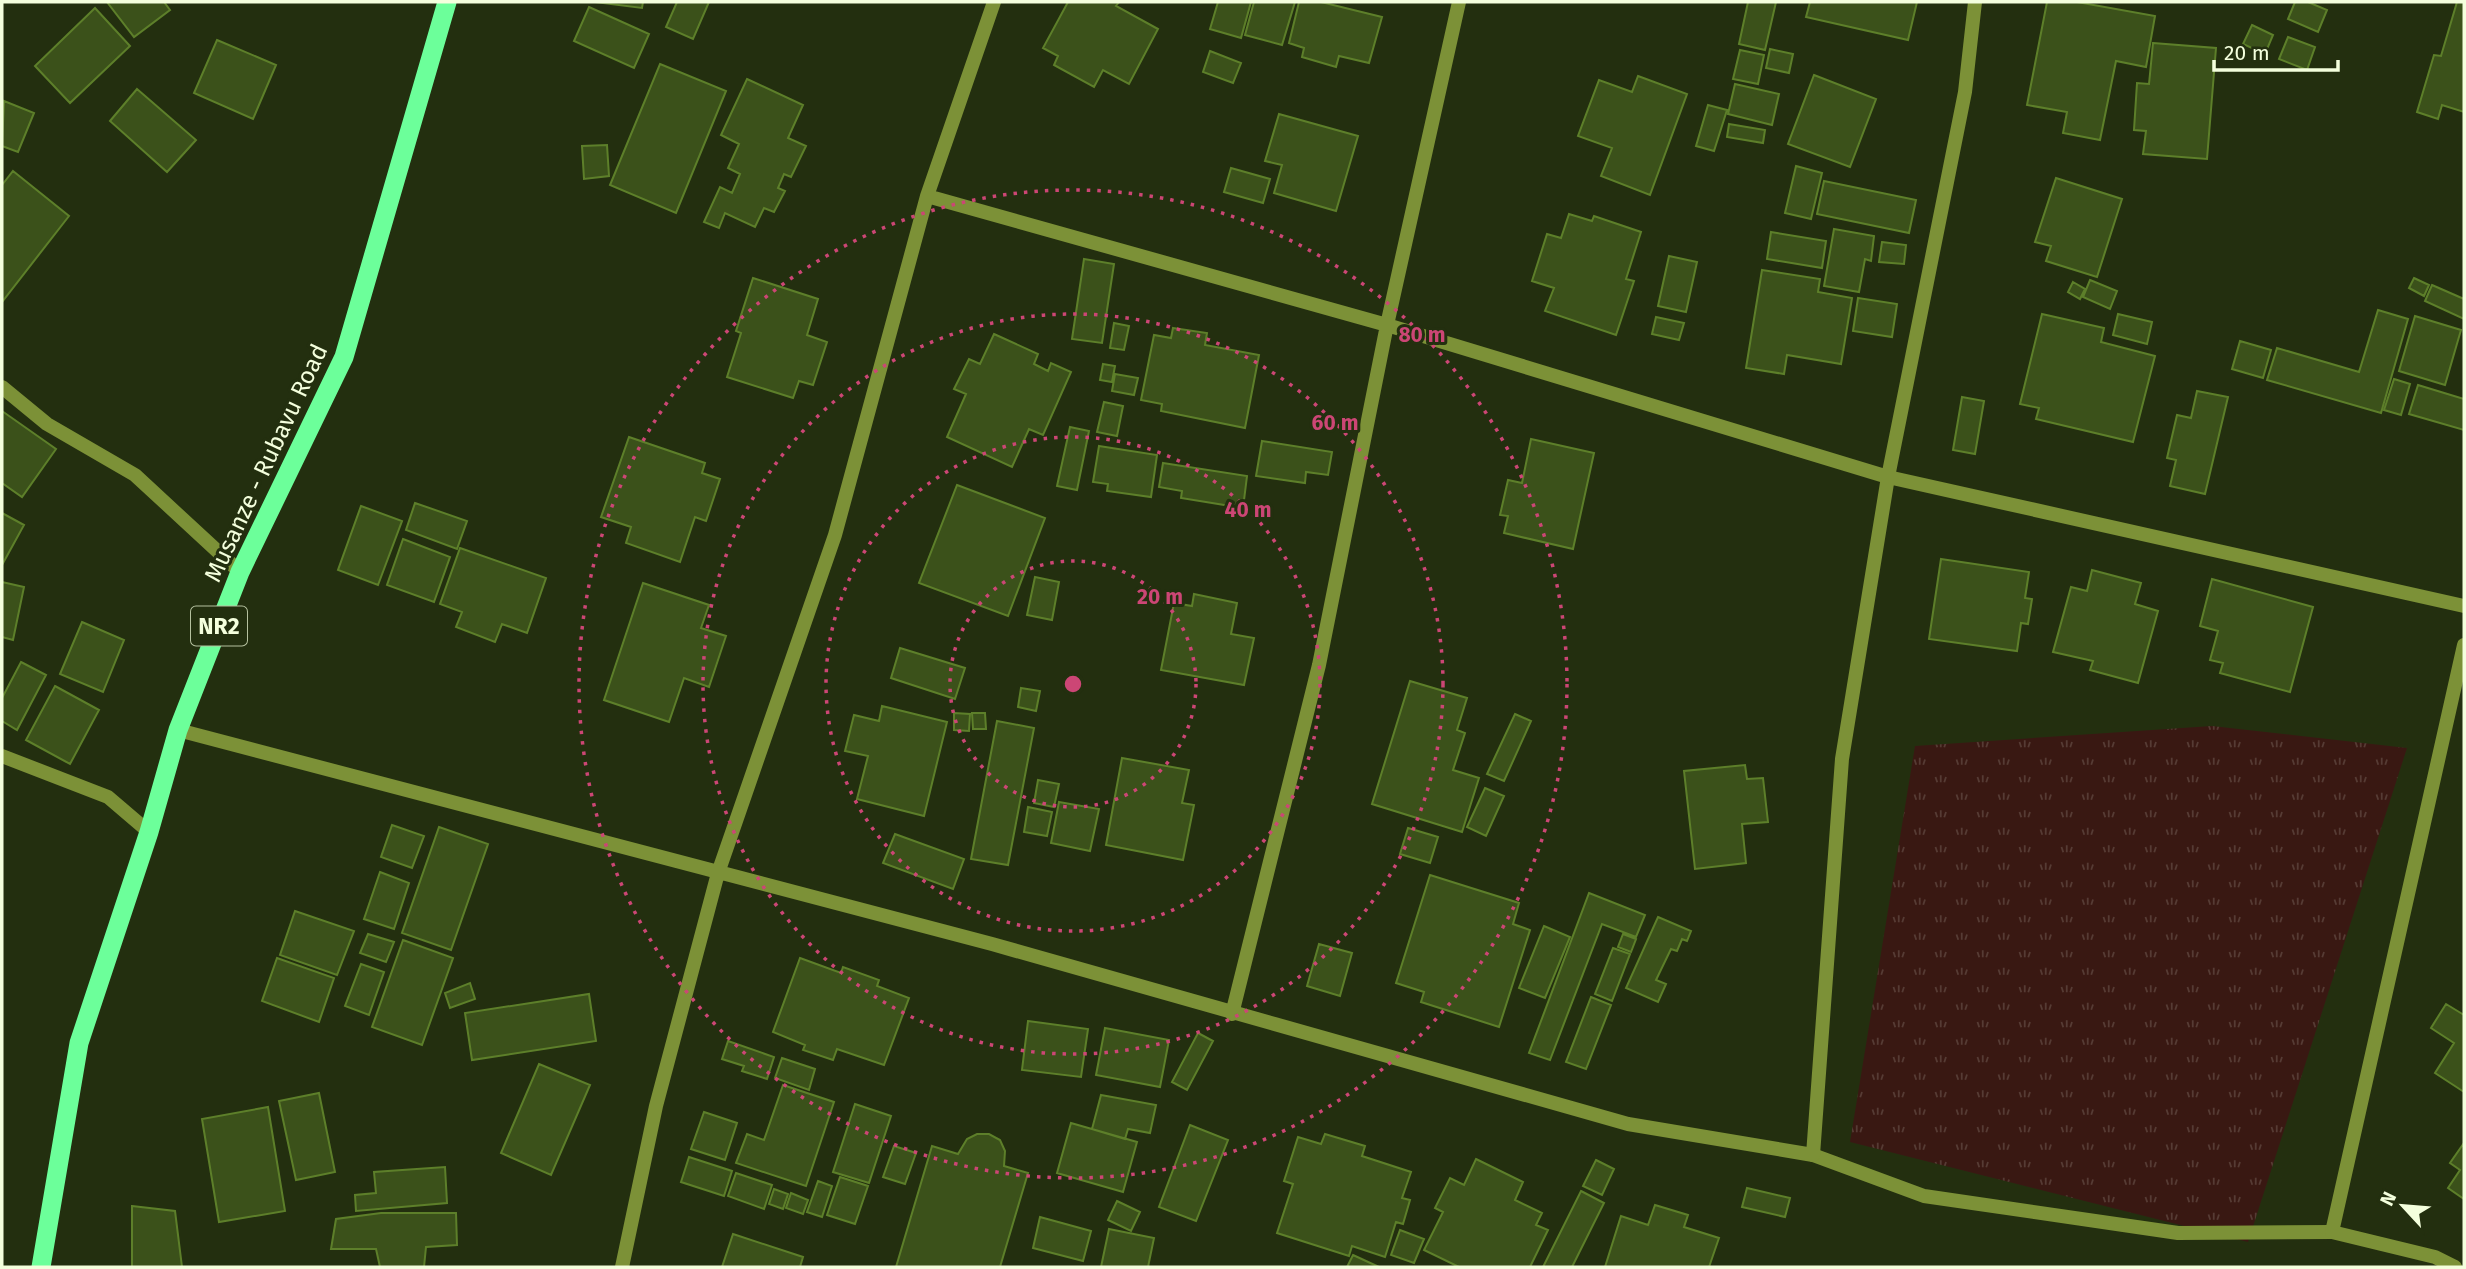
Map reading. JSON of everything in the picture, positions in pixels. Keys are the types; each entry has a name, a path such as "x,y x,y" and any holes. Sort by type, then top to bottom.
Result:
{"highway":[{"name":"Musanze - Rubavu Road","path":"41,1267 79,1043 149,832 178,730 240,572 344,357 447,2"}],"street":[{"path":"622,1267 656,1106 718,873 835,535 927,196 994,2"},
{"path":"1232,1014 1318,665 1387,325 1459,2"},
{"path":"1813,1155 1842,759 1888,478 1965,92 1975,2"},
{"path":"927,196 1387,325 1888,478 2464,607"},
{"path":"2,387 47,424 135,475 240,572"},
{"path":"2332,1232 2464,645"},
{"path":"178,730 992,944 1628,1124 1813,1155 1924,1196 2178,1233 2332,1232 2435,1257 2455,1267"},
{"path":"2,756 108,797 149,832"}],"green space":[{"path":"2212,726 2407,748 2248,1242 1850,1142 1915,746"}],"building":[{"path":"107,2 164,2 170,10 134,37"},
{"path":"595,2 643,2 642,8"},
{"path":"677,2 709,2 693,39 666,27"},
{"path":"1068,2 1119,2 1116,6 1158,29 1129,84 1103,70 1094,87 1054,65 1058,56 1043,48"},
{"path":"1218,2 1251,2 1241,38 1210,29"},
{"path":"1254,2 1295,2 1282,45 1245,35"},
{"path":"1299,2 1321,2 1382,17 1369,63 1339,56 1336,67 1302,57 1304,48 1289,43"},
{"path":"1748,2 1776,2 1765,50 1739,44"},
{"path":"1810,2 1917,2 1908,40 1806,17"},
{"path":"2047,2 2077,2 2155,16 2146,67 2116,61 2100,140 2063,133 2067,112 2027,105"},
{"path":"2295,2 2308,2 2327,10 2318,32 2288,19"},
{"path":"2457,2 2464,2 2464,112 2442,105 2438,119 2417,112 2434,55 2441,56"},
{"path":"589,7 649,34 634,68 574,41"},
{"path":"95,8 130,46 70,103 35,66"},
{"path":"2252,25 2273,35 2265,54 2243,44"},
{"path":"2288,37 2315,47 2307,70 2279,59"},
{"path":"217,40 276,65 253,119 194,93"},
{"path":"2153,43 2216,48 2207,159 2143,154 2146,131 2134,130 2137,83 2149,84"},
{"path":"1770,49 1793,54 1789,73 1766,68"},
{"path":"1740,50 1764,55 1758,84 1733,79"},
{"path":"1210,51 1241,63 1233,83 1203,72"},
{"path":"660,64 726,91 676,213 610,185"},
{"path":"1814,75 1876,99 1850,167 1788,144"},
{"path":"1638,76 1687,94 1650,195 1601,176 1612,148 1578,136 1599,80 1632,92"},
{"path":"747,79 803,105 788,138 806,146 791,177 784,174 778,188 785,191 774,212 764,208 755,227 725,213 719,228 704,222 720,187 732,193 740,174 728,168 739,144 721,135"},
{"path":"1735,84 1779,94 1772,125 1728,114"},
{"path":"137,89 196,140 167,172 110,121"},
{"path":"4,101 34,113 18,152 2,146"},
{"path":"1708,105 1727,110 1714,151 1696,146"},
{"path":"1279,114 1358,136 1336,211 1274,193 1282,165 1265,161"},
{"path":"1729,124 1765,130 1763,143 1727,137"},
{"path":"607,145 609,176 584,179 582,146"},
{"path":"1796,166 1822,173 1811,219 1785,213"},
{"path":"1231,168 1270,179 1263,203 1224,192"},
{"path":"13,171 69,216 2,302 2,185"},
{"path":"2056,178 2122,199 2097,277 2046,261 2051,246 2035,242"},
{"path":"1824,181 1916,200 1909,233 1817,214"},
{"path":"1569,214 1592,221 1594,216 1641,232 1626,279 1634,281 1616,335 1545,311 1554,288 1532,281 1547,234 1561,238"},
{"path":"1834,229 1874,236 1871,261 1865,259 1859,292 1824,286"},
{"path":"1771,232 1826,241 1822,268 1767,259"},
{"path":"1882,242 1906,245 1904,264 1879,262"},
{"path":"1669,256 1697,262 1686,312 1658,306"},
{"path":"1084,259 1114,264 1102,343 1072,339"},
{"path":"1762,270 1820,279 1818,292 1852,298 1841,364 1787,355 1784,374 1746,368"},
{"path":"753,278 818,299 807,335 827,342 813,385 799,381 793,398 727,377 741,333 736,331"},
{"path":"2414,278 2429,285 2424,296 2409,288"},
{"path":"2090,280 2117,291 2110,309 2083,297"},
{"path":"2073,282 2085,289 2080,299 2068,292"},
{"path":"2432,285 2464,299 2464,319 2425,301"},
{"path":"1858,298 1897,304 1892,337 1853,331"},
{"path":"2378,310 2408,319 2381,413 2267,380 2277,348 2359,372"},
{"path":"2042,314 2104,328 2101,342 2155,356 2133,442 2036,419 2039,408 2020,404"},
{"path":"2118,314 2152,322 2147,344 2113,335"},
{"path":"2415,316 2461,330 2445,385 2399,371"},
{"path":"1656,317 1684,323 1679,340 1652,334"},
{"path":"1114,323 1129,326 1124,350 1110,348"},
{"path":"1173,328 1207,333 1205,345 1259,355 1245,428 1161,411 1162,404 1141,400 1154,335 1171,338"},
{"path":"994,334 1038,354 1034,364 1048,371 1051,363 1071,372 1043,435 1029,429 1012,467 947,437 966,394 954,389 969,359 980,364"},
{"path":"2240,341 2271,350 2263,378 2232,369"},
{"path":"1103,364 1115,366 1112,382 1100,380"},
{"path":"1115,374 1138,378 1134,395 1112,391"},
{"path":"2394,379 2410,384 2401,415 2384,410"},
{"path":"2418,385 2464,399 2464,430 2409,414"},
{"path":"2197,391 2228,397 2205,494 2170,486 2176,460 2167,458 2177,415 2191,418"},
{"path":"1962,397 1984,401 1975,454 1953,450"},
{"path":"1104,402 1123,406 1117,436 1097,432"},
{"path":"2,411 56,449 22,497 2,483"},
{"path":"1070,427 1089,431 1077,490 1057,486"},
{"path":"629,437 705,463 702,473 720,479 706,521 695,517 680,562 626,543 631,527 601,517"},
{"path":"1531,439 1594,453 1573,549 1504,533 1508,516 1500,515 1508,480 1522,483"},
{"path":"1262,441 1332,452 1328,475 1306,472 1305,483 1256,476"},
{"path":"1099,446 1157,455 1151,497 1107,491 1108,484 1093,482"},
{"path":"1163,463 1247,476 1243,508 1181,498 1182,491 1159,487"},
{"path":"957,485 1045,518 1008,616 919,583"},
{"path":"415,503 467,521 457,549 406,530"},
{"path":"361,506 402,521 378,585 338,570"},
{"path":"2,513 24,525 2,565"},
{"path":"403,539 450,557 434,602 387,585"},
{"path":"460,548 546,578 527,633 502,624 495,642 456,627 462,612 440,604"},
{"path":"1941,559 2029,572 2025,598 2032,599 2028,624 2021,623 2017,651 1929,639"},
{"path":"2092,570 2141,583 2135,604 2158,611 2138,683 2090,670 2093,661 2053,652 2071,587 2087,591"},
{"path":"1035,577 1059,582 1052,620 1027,615"},
{"path":"2212,579 2313,607 2290,692 2220,673 2223,663 2210,660 2218,631 2200,626"},
{"path":"2,582 24,587 13,640 2,637"},
{"path":"643,583 709,605 701,628 726,636 709,687 684,678 669,722 604,700"},
{"path":"1194,594 1237,603 1231,634 1254,638 1244,685 1161,670 1174,603 1192,606"},
{"path":"82,622 124,640 103,692 60,674"},
{"path":"900,648 965,668 955,699 891,678"},
{"path":"21,662 46,675 17,730 2,721 2,698"},
{"path":"1410,681 1467,698 1457,730 1465,733 1453,770 1479,778 1462,832 1372,804"},
{"path":"55,686 99,710 70,764 26,740"},
{"path":"1021,688 1040,691 1036,711 1018,707"},
{"path":"882,706 947,722 924,816 857,799 868,756 845,751 854,715 879,721"},
{"path":"954,713 970,714 969,731 954,730"},
{"path":"972,713 985,713 986,729 973,729"},
{"path":"1515,714 1531,721 1504,781 1487,774"},
{"path":"997,721 1034,728 1008,865 971,859"},
{"path":"1122,758 1189,770 1182,803 1194,805 1183,860 1106,845"},
{"path":"1745,765 1747,779 1763,778 1768,822 1742,824 1746,863 1695,869 1684,771"},
{"path":"1038,780 1059,784 1054,807 1034,803"},
{"path":"1485,788 1504,796 1486,836 1467,827"},
{"path":"1059,802 1099,809 1090,851 1051,843"},
{"path":"1028,807 1052,812 1047,836 1024,832"},
{"path":"392,825 424,836 412,868 381,857"},
{"path":"439,827 488,844 451,950 402,933"},
{"path":"1408,828 1438,837 1430,863 1400,854"},
{"path":"895,834 964,859 953,889 883,863"},
{"path":"380,872 409,883 394,929 364,919"},
{"path":"1430,875 1519,903 1513,924 1530,930 1499,1027 1421,1002 1424,992 1396,983"},
{"path":"1589,893 1645,915 1636,937 1602,924 1550,1060 1529,1053"},
{"path":"295,911 354,931 337,975 280,955"},
{"path":"1658,917 1691,931 1687,941 1682,939 1677,951 1671,949 1656,980 1666,984 1658,1002 1626,988"},
{"path":"1544,926 1570,937 1545,998 1519,988"},
{"path":"368,934 394,942 386,962 360,953"},
{"path":"1623,934 1636,939 1631,952 1618,947"},
{"path":"403,940 453,958 422,1045 372,1027"},
{"path":"1319,944 1352,953 1340,996 1307,986"},
{"path":"1613,948 1630,954 1612,1001 1595,994"},
{"path":"277,958 334,978 319,1022 262,1001"},
{"path":"800,958 841,973 843,967 879,980 877,986 909,998 884,1065 837,1049 833,1060 803,1050 805,1045 773,1032"},
{"path":"361,964 384,972 369,1015 345,1006"},
{"path":"470,983 475,999 450,1008 445,993"},
{"path":"589,994 596,1041 472,1060 465,1013"},
{"path":"1591,997 1611,1005 1586,1069 1566,1062"},
{"path":"2446,1004 2464,1015 2464,1092 2435,1073 2454,1043 2431,1028"},
{"path":"1028,1021 1088,1029 1081,1077 1022,1070"},
{"path":"1105,1028 1169,1040 1160,1087 1096,1075"},
{"path":"1198,1033 1213,1041 1187,1090 1172,1082"},
{"path":"728,1041 774,1057 767,1079 742,1071 744,1066 722,1059"},
{"path":"782,1058 815,1069 809,1090 775,1078"},
{"path":"539,1064 590,1085 551,1175 501,1153"},
{"path":"783,1085 834,1102 806,1186 736,1163 747,1134 764,1140"},
{"path":"319,1093 335,1172 296,1180 279,1101"},
{"path":"1101,1095 1156,1105 1150,1133 1128,1129 1125,1139 1092,1129"},
{"path":"855,1104 891,1116 869,1183 833,1172"},
{"path":"268,1107 285,1211 219,1222 202,1119"},
{"path":"704,1112 737,1123 725,1160 691,1149"},
{"path":"1071,1123 1137,1142 1123,1192 1057,1173"},
{"path":"1190,1125 1228,1140 1196,1221 1159,1207"},
{"path":"977,1134 989,1134 1000,1140 1005,1151 1004,1166 1028,1173 1000,1267 896,1267 932,1146 958,1154 967,1139"},
{"path":"1325,1134 1365,1146 1362,1156 1411,1172 1402,1198 1410,1200 1403,1224 1396,1222 1385,1257 1352,1246 1349,1256 1277,1233 1293,1184 1284,1181 1298,1137 1321,1144"},
{"path":"2464,1143 2464,1199 2448,1188 2460,1170 2450,1163"},
{"path":"894,1146 916,1153 905,1184 883,1177"},
{"path":"689,1157 732,1171 724,1196 681,1182"},
{"path":"1476,1159 1523,1182 1515,1200 1542,1213 1536,1225 1548,1230 1530,1267 1459,1267 1424,1250 1443,1212 1435,1208 1450,1178 1464,1185"},
{"path":"1596,1160 1614,1169 1602,1195 1583,1186"},
{"path":"445,1167 447,1203 356,1211 355,1195 376,1193 374,1172"},
{"path":"736,1173 772,1185 764,1209 728,1196"},
{"path":"840,1177 868,1186 855,1224 827,1215"},
{"path":"818,1181 832,1186 822,1217 807,1212"},
{"path":"1747,1188 1790,1198 1785,1217 1742,1207"},
{"path":"774,1189 788,1194 783,1209 769,1204"},
{"path":"1581,1191 1604,1203 1572,1267 1543,1267"},
{"path":"791,1193 808,1200 803,1214 786,1208"},
{"path":"1117,1201 1140,1212 1131,1231 1108,1220"},
{"path":"1655,1205 1688,1215 1684,1227 1719,1238 1709,1267 1605,1267 1621,1216 1648,1225"},
{"path":"132,1206 175,1211 182,1267 132,1267"},
{"path":"381,1213 456,1213 457,1245 426,1247 424,1267 380,1267 376,1249 331,1249 336,1219"},
{"path":"1040,1217 1091,1231 1083,1261 1033,1248"},
{"path":"1109,1229 1154,1238 1148,1267 1101,1267"},
{"path":"1400,1230 1424,1239 1414,1263 1391,1255"},
{"path":"733,1234 803,1257 800,1267 722,1267"},
{"path":"1353,1255 1379,1267 1347,1267"}]}
